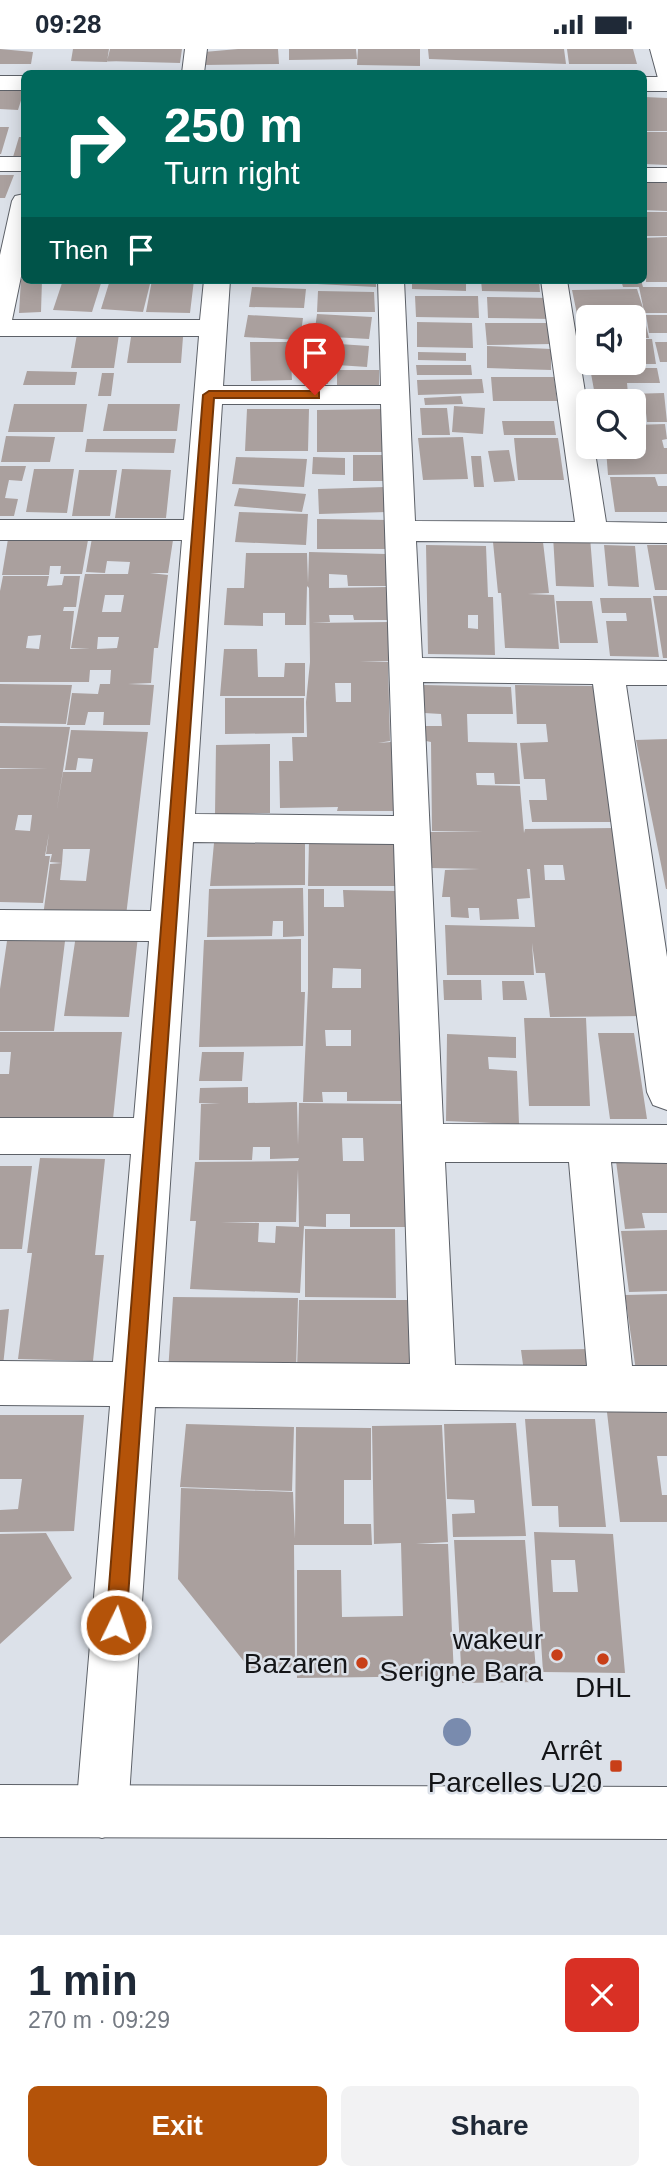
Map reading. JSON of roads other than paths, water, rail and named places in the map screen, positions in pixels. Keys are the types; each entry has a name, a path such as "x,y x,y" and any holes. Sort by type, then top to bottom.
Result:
{"street":[{"path":"193,70 196,49"},
{"path":"661,49 667,77"},
{"path":"0,83 21,83"},
{"path":"647,84 667,84"},
{"path":"0,165 21,165"},
{"path":"647,175 667,175"},
{"path":"0,318 21,216"},
{"path":"102,1812 217,284"},
{"path":"391,284 433,1387"},
{"path":"555,284 592,532"},
{"path":"0,327 214,328"},
{"path":"209,395 396,395"},
{"path":"0,530 198,530"},
{"path":"401,531 667,533"},
{"path":"406,670 667,673"},
{"path":"608,673 667,1092"},
{"path":"176,828 412,830"},
{"path":"0,925 169,926"},
{"path":"0,1136 153,1136"},
{"path":"424,1143 667,1144"},
{"path":"588,1144 612,1389"},
{"path":"0,1383 667,1389"},
{"path":"0,1811 667,1813"}],"place":[{"name":"wakeur Serigne Bara","path":"557,1655"},
{"name":"DHL","path":"603,1659"},
{"name":"Bazaren","path":"362,1663"},
{"name":"Arrêt Parcelles U20","path":"616,1766"}]}
